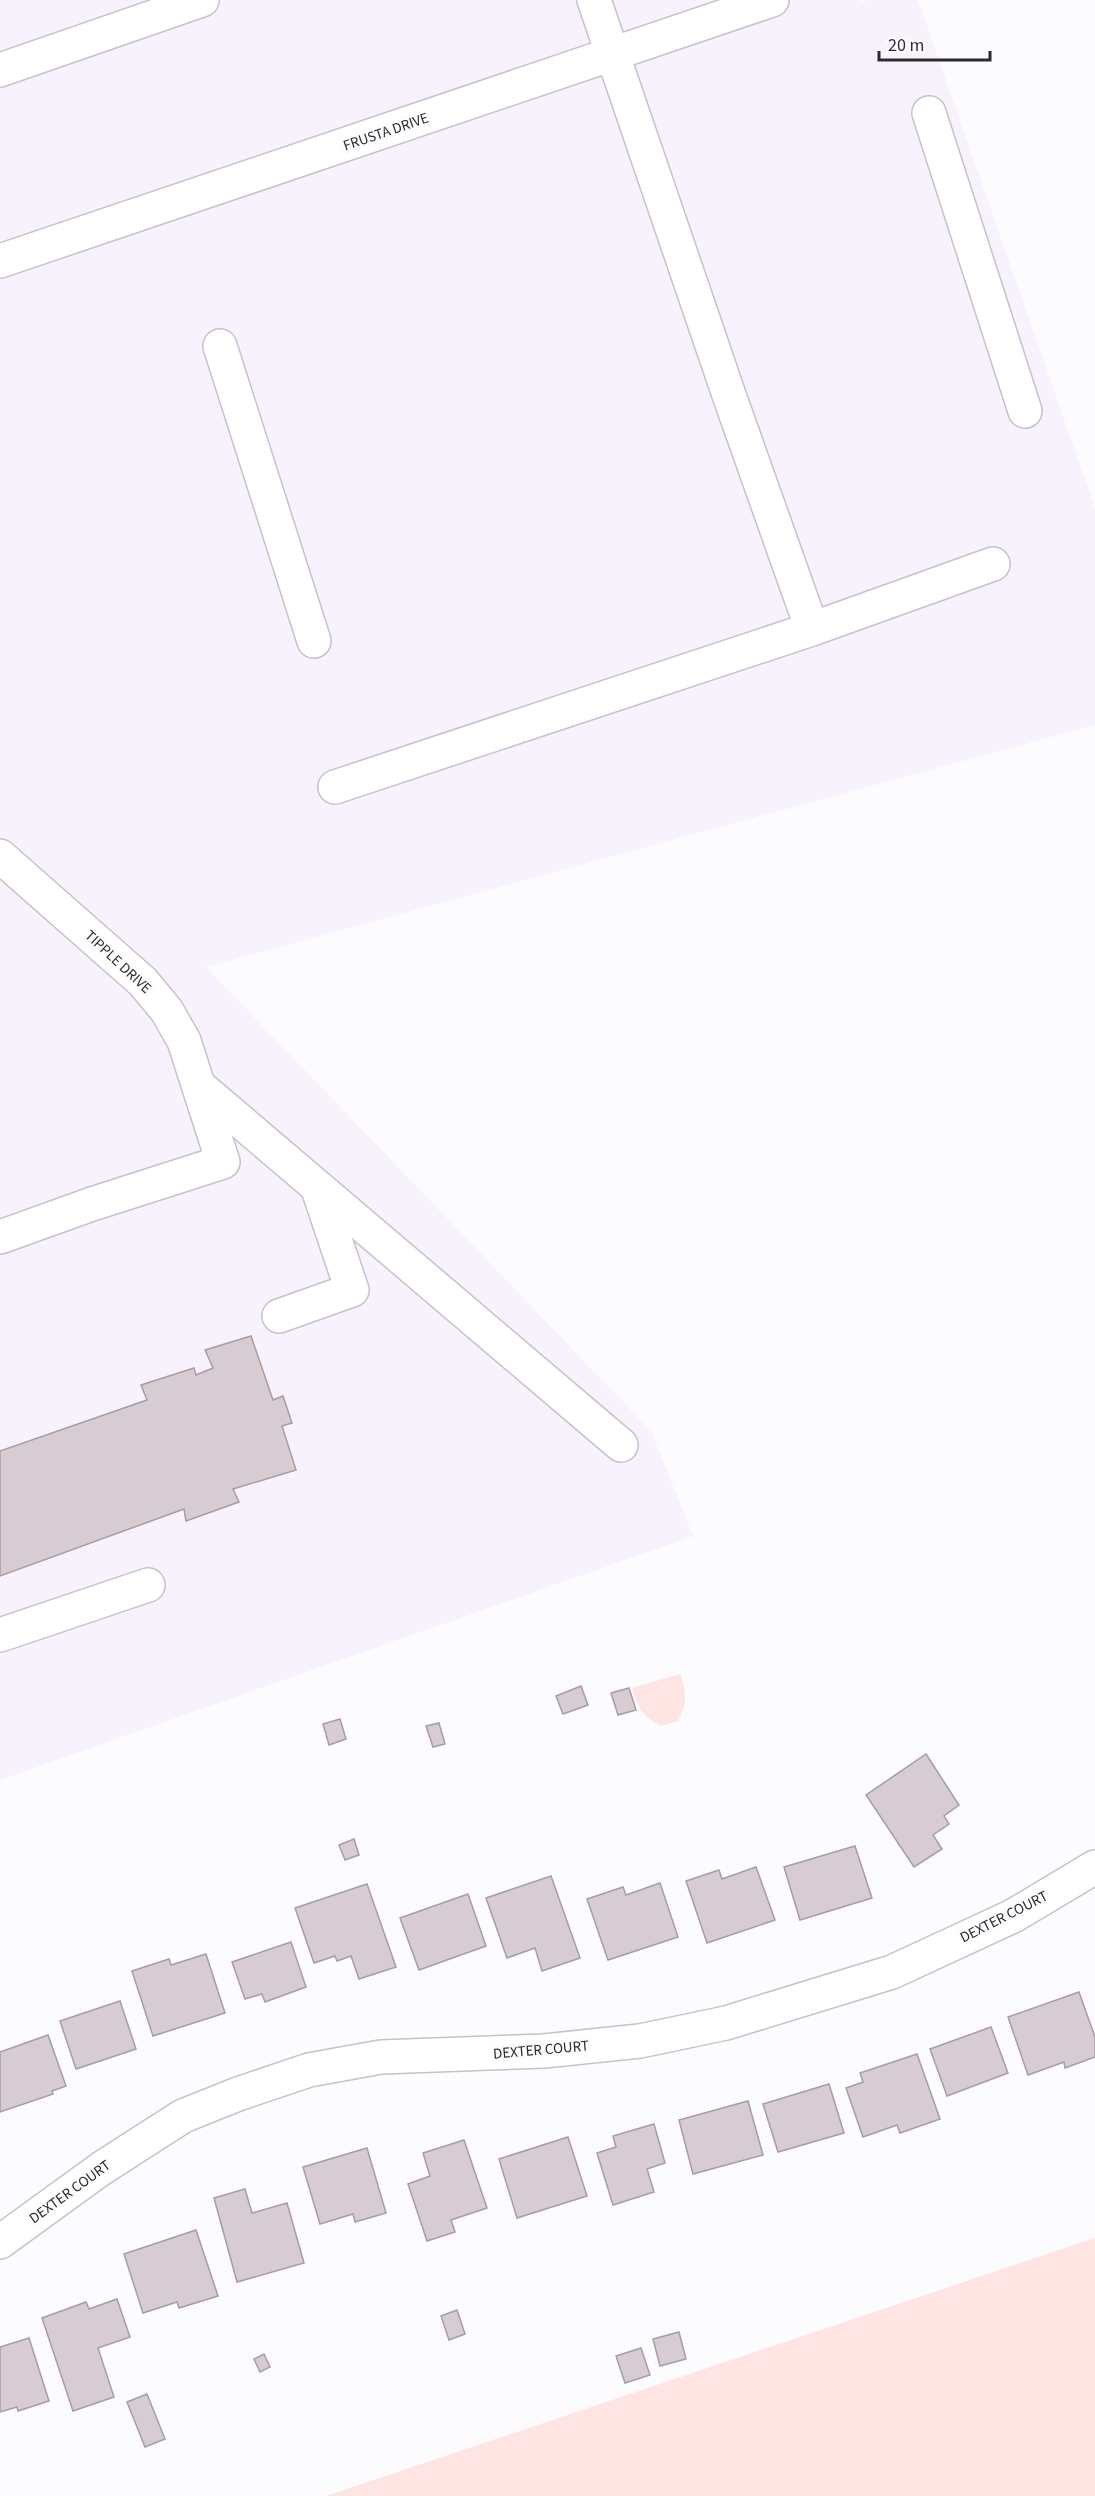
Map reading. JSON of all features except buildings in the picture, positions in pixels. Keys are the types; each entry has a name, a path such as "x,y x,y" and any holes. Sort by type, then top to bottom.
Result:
{"street":[{"path":"0,70 202,0"},
{"path":"594,0 812,628"},
{"name":"FRUSTA DRIVE","path":"0,261 772,0"},
{"path":"930,112 1025,411"},
{"path":"220,346 314,641"},
{"path":"334,787 812,628 993,564"},
{"name":"TIPPLE DRIVE","path":"0,856 143,982 167,1011 184,1041 223,1162 92,1204 0,1237"},
{"path":"199,1086 621,1445"},
{"path":"279,1316 352,1290 318,1188"},
{"path":"0,1635 148,1585"},
{"name":"DEXTER COURT","path":"0,2242 102,2168 183,2116 238,2094 309,2070 381,2057 544,2051 640,2041 726,2023 892,1972 1012,1916 1095,1867"}],"shaded area":[{"path":"0,0 860,0 861,2 918,0 1095,508 1095,725 206,967 651,1431 693,1536 0,1780"},
{"path":"680,1674 685,1692 683,1709 678,1721 661,1726 649,1719 642,1711 632,1688"},
{"path":"1095,2238 1095,2496 326,2496"}]}
